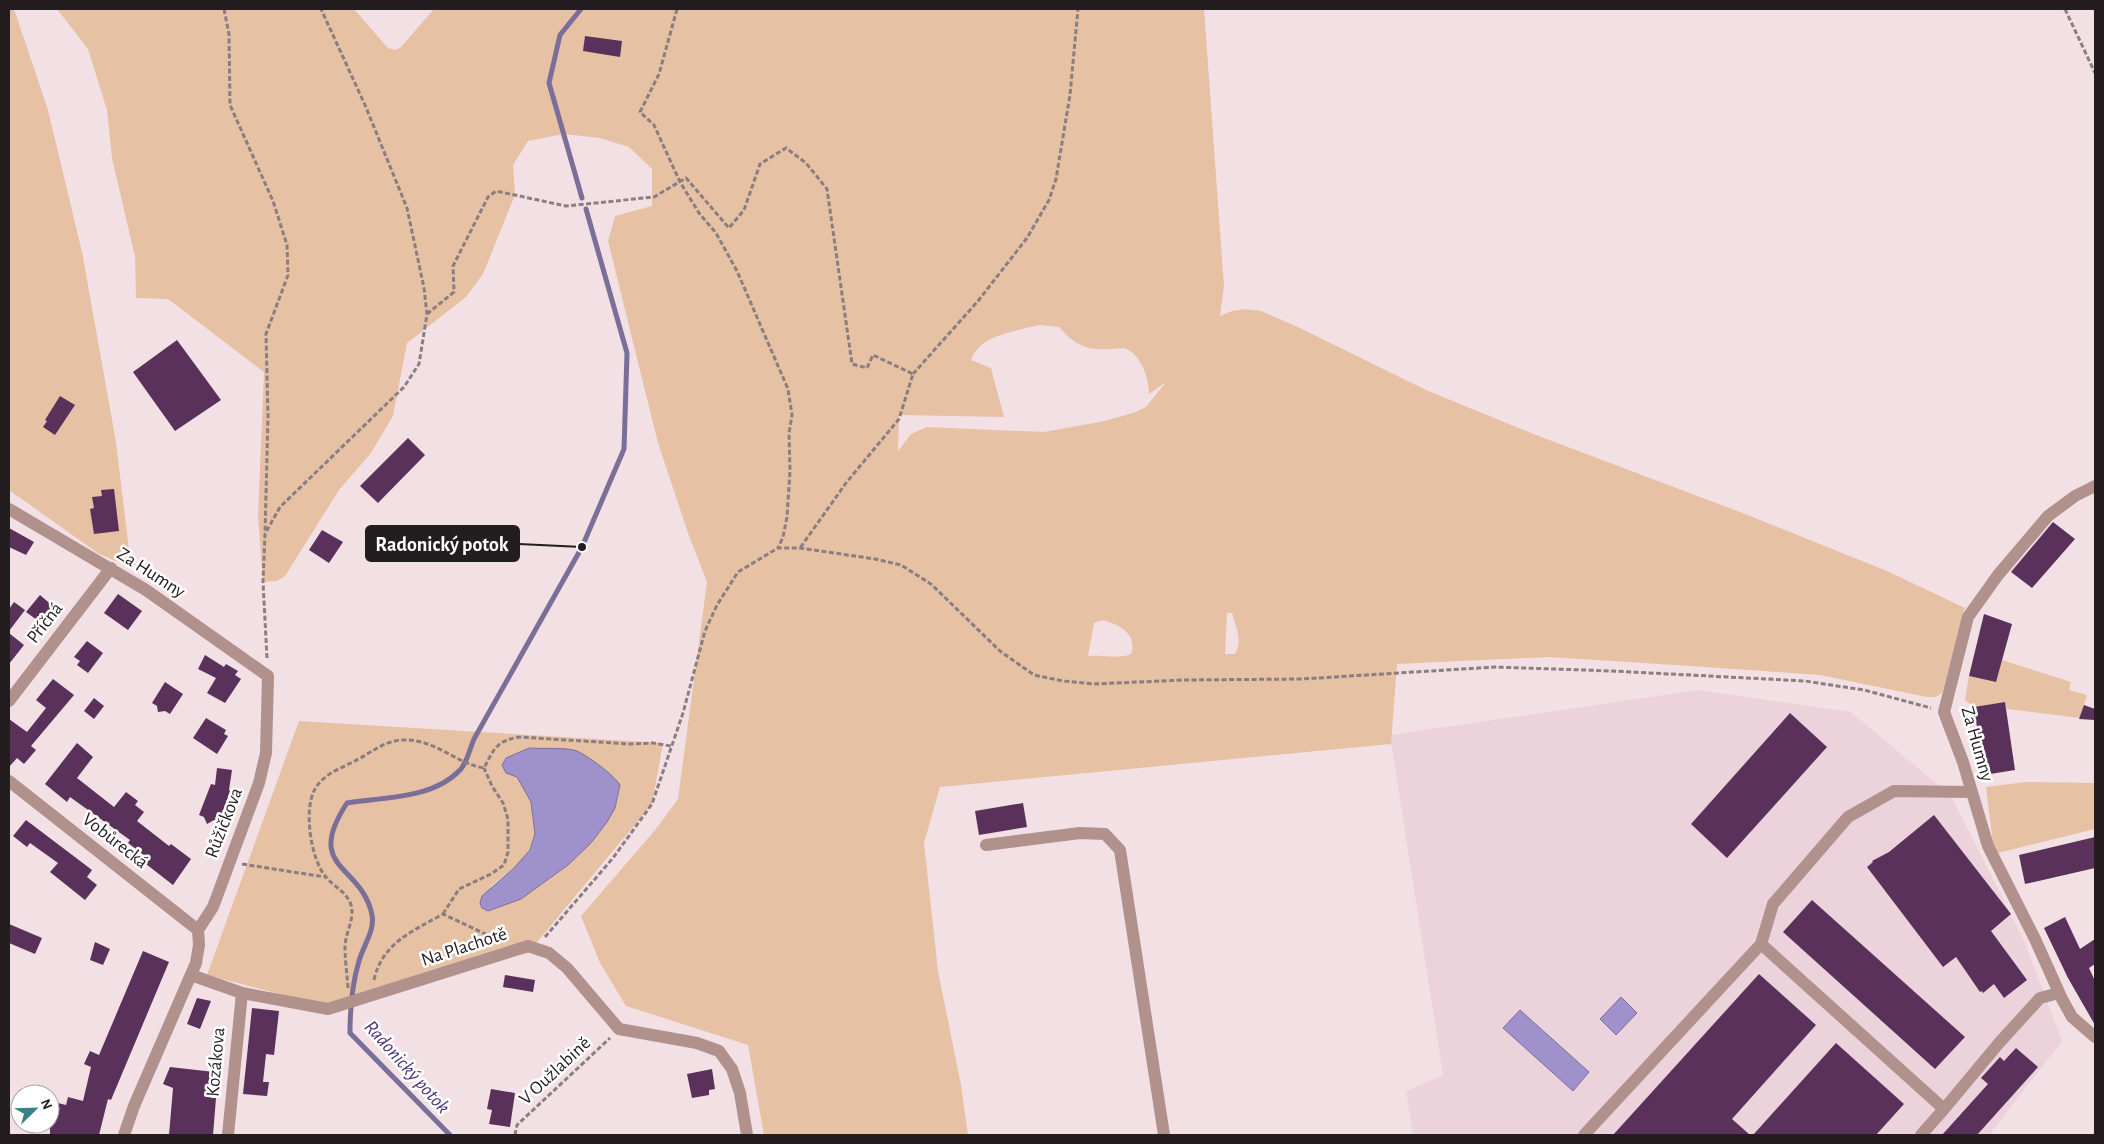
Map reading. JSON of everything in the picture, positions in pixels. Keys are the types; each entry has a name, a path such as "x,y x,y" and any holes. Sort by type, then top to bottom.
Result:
{"street":[{"name":"Za Humny","path":"2095,486 2075,496 2048,516 1998,575 1968,618 1944,712 1972,792 1988,846 2072,1017 2095,1037"},
{"name":"Za Humny","path":"9,508 146,590 268,676"},
{"name":"Příčná","path":"9,701 111,568"},
{"name":"Růžičkova","path":"198,930 213,907 259,783 266,753 268,676"},
{"name":"Vobůrecká","path":"9,781 198,930"},
{"path":"1584,1135 1761,944 1773,904 1848,817 1894,791 1972,792"},
{"path":"986,846 1080,833 1105,834 1120,850 1164,1135"},
{"path":"124,1135 134,1106 196,963 199,945 198,930"},
{"path":"1761,944 1944,1109"},
{"name":"Na Plachotě","path":"191,975 242,993 328,1009 528,946 549,953 567,968 619,1030"},
{"name":"Kozákova","path":"228,1135 242,993"},
{"path":"1921,1135 1998,1043 2040,998 2059,993"},
{"path":"619,1030 697,1043 719,1051 732,1069 740,1093 747,1135"}],"path":[{"path":"224,9 229,34 230,104 273,201 287,245 288,275 266,334 268,416 263,582 268,676"},
{"path":"265,534 280,507 404,387 419,364 427,314 424,288 407,208 366,105 320,9"},
{"path":"677,9 659,74 640,112 654,125 680,182 699,213 716,233 737,271 788,389 792,415 789,433 790,471 787,517 783,537 778,548"},
{"path":"800,548 846,483 899,419 913,374 978,302 1027,238 1049,200 1056,179 1070,95 1078,9"},
{"path":"2065,9 2095,73"},
{"path":"427,314 454,292 453,266 488,197 496,191 566,206 654,197 686,178 729,228 744,210 760,164 786,148 806,163 827,189 852,364 867,368 873,355 913,374"},
{"path":"528,946 544,938 613,858 652,804 683,713 705,631 717,605 738,572 778,548 800,548 875,558 901,565 931,584 1000,651 1034,675 1063,680 1094,684 1183,680 1302,679 1495,667 1602,670 1805,682 1864,690 1944,712"},
{"path":"484,768 494,748 505,740 518,738 630,744 653,743 671,746"},
{"path":"359,1000 344,944 352,916 351,905 346,896 326,877 314,853 310,819 314,790 337,769 363,758 381,745 394,740 418,740 476,767 484,768"},
{"path":"359,1000 382,956 399,938 443,914 459,889 491,874 504,865 508,852 508,819 503,802 492,786 484,768"},
{"path":"229,862 326,877"},
{"path":"443,914 496,940 504,939"},
{"name":"V Oužlabině","path":"515,1135 517,1125 619,1030"}],"shaded area":[{"path":"9,9 14,9 48,110 82,252 116,442 130,559 127,563 121,563 99,554 9,490"},
{"path":"57,9 354,9 388,48 396,50 401,47 434,9 1204,9 1224,286 1220,316 1232,311 1245,309 1261,311 1300,328 1426,390 1536,435 1740,512 1887,571 1965,608 1942,693 1936,697 1927,697 1820,675 1549,657 1397,664 1391,744 940,787 924,843 938,971 961,1085 968,1135 764,1135 748,1045 626,1006 600,963 581,916 656,829 678,799 707,582 689,536 658,443 608,241 615,216 652,206 652,169 629,147 600,138 564,134 528,141 513,165 515,195 483,274 466,297 407,343 393,416 371,453 339,490 285,576 277,581 263,582 258,516 264,372 168,299 136,298 135,257 112,158 107,110 88,49","holes":["1039,325 1059,327 1074,341 1088,348 1124,348 1130,351 1143,367 1149,394 1166,382 1146,407 1133,413 1100,422 1044,432 927,427 911,434 898,451 899,415 1004,417 991,368 971,360 975,352 982,345 999,335","1227,613 1232,613 1239,639 1235,654 1225,654","1102,620 1115,624 1126,631 1132,641 1131,654 1117,657 1088,656 1094,623"]},
{"path":"2002,660 2071,682 2069,690 2087,695 2080,718 2007,709 2005,702 1974,707 1965,700 1969,676 1995,682"},
{"path":"1698,690 1851,712 1951,796 2025,943 2062,1041 1989,1135 1413,1135 1406,1091 1443,1075 1390,735"},
{"path":"299,721 663,743 652,804 528,953 322,1005 207,975","holes":["529,748 576,751 596,763 620,785 615,808 591,843 568,865 521,899 490,887 513,869 530,850 535,834 531,802 506,758"]},
{"path":"529,748 577,751 594,761 620,785 615,808 591,843 568,865 521,899 488,911 482,908 480,903 482,896 513,869 530,850 535,834 531,802 517,777 506,773 502,765 506,758"},
{"path":"2026,782 2095,783 2095,829 1998,853 1993,844 1986,787"},
{"path":"1621,997 1637,1013 1616,1035 1600,1019"},
{"path":"1520,1010 1589,1072 1573,1091 1503,1028"}],"building":[{"path":"585,36 622,41 620,57 583,51"},
{"path":"177,340 221,400 175,431 133,372"},
{"path":"60,396 75,405 55,435 43,427 47,421 45,420"},
{"path":"408,438 425,455 378,503 360,486"},
{"path":"114,489 119,531 94,534 90,509 94,508 92,497 102,496 101,490"},
{"path":"2053,522 2075,539 2032,588 2011,572"},
{"path":"9,528 34,542 26,555 9,547"},
{"path":"322,530 343,542 329,563 309,550"},
{"path":"118,594 142,611 128,630 104,613"},
{"path":"40,595 54,607 41,623 26,612"},
{"path":"14,602 25,610 9,631 9,609"},
{"path":"1984,614 2012,624 1996,682 1969,676"},
{"path":"9,633 24,645 9,664"},
{"path":"87,641 103,653 88,673 77,665 80,661 74,657"},
{"path":"205,655 224,667 226,664 238,671 235,675 241,679 225,703 207,693 216,678 198,669"},
{"path":"53,679 74,695 31,746 36,750 24,764 17,758 9,767 9,719 27,732 46,708 36,700"},
{"path":"165,682 183,694 170,714 165,711 158,712 157,706 152,703"},
{"path":"94,698 104,706 94,719 84,711"},
{"path":"2005,702 2015,770 1984,775 1974,707"},
{"path":"2084,705 2095,709 2095,720 2079,719"},
{"path":"1790,713 1827,747 1727,858 1691,824"},
{"path":"206,718 226,730 224,734 228,736 217,754 193,738"},
{"path":"77,743 93,757 77,778 114,807 126,792 138,801 135,805 144,812 137,821 169,846 171,844 191,859 173,885 146,864 149,859 128,843 130,840 70,797 67,802 45,784"},
{"path":"217,768 232,770 230,791 219,822 214,820 207,824 204,817 199,815 211,784 215,785"},
{"path":"1023,803 1027,827 979,835 975,811"},
{"path":"1934,815 2011,914 1991,931 2027,980 2004,998 1994,984 1983,993 1982,991 1980,992 1956,957 1943,967 1867,867 1872,861 1889,852"},
{"path":"26,820 92,870 87,877 97,885 85,900 50,872 58,863 30,843 27,847 13,836"},
{"path":"2095,837 2095,868 2025,884 2019,855"},
{"path":"1812,900 1965,1037 1935,1069 1783,932"},
{"path":"2065,917 2080,949 2095,939 2095,964 2089,968 2095,981 2095,1025 2068,978 2044,928"},
{"path":"9,924 42,938 35,954 9,943"},
{"path":"95,942 110,949 103,965 90,960"},
{"path":"143,951 169,962 111,1100 108,1099 99,1135 50,1135 60,1134 60,1104 66,1105 68,1097 83,1101 91,1067 84,1064 90,1051 99,1055"},
{"path":"1759,974 1816,1025 1732,1119 1750,1135 1613,1135"},
{"path":"505,975 535,980 533,992 503,987"},
{"path":"197,998 211,1001 200,1029 187,1024"},
{"path":"252,1008 279,1011 274,1055 266,1054 263,1082 269,1082 267,1096 243,1094"},
{"path":"1836,1043 1904,1104 1876,1135 1753,1135"},
{"path":"2016,1048 2038,1067 1977,1135 1942,1135 1988,1084 1981,1078 2000,1057 2004,1061"},
{"path":"170,1067 214,1072 211,1098 216,1098 213,1135 169,1135 173,1088 163,1084"},
{"path":"712,1069 715,1089 709,1090 709,1095 692,1098 687,1074"},
{"path":"491,1089 515,1093 510,1127 489,1124 492,1110 487,1109"}],"waterway":[{"name":"Radonický potok","path":"581,9 560,35 549,83 582,198"},
{"name":"Radonický potok","path":"450,1135 350,1033 355,979 361,955 372,927 372,915 366,898 358,885 339,865 333,854 331,842 335,825 347,803 392,798 422,792 436,787 460,770 474,739 582,547 624,449 627,353 586,209"}],"place":[{"name":"Radonický potok","path":"582,547"}]}
